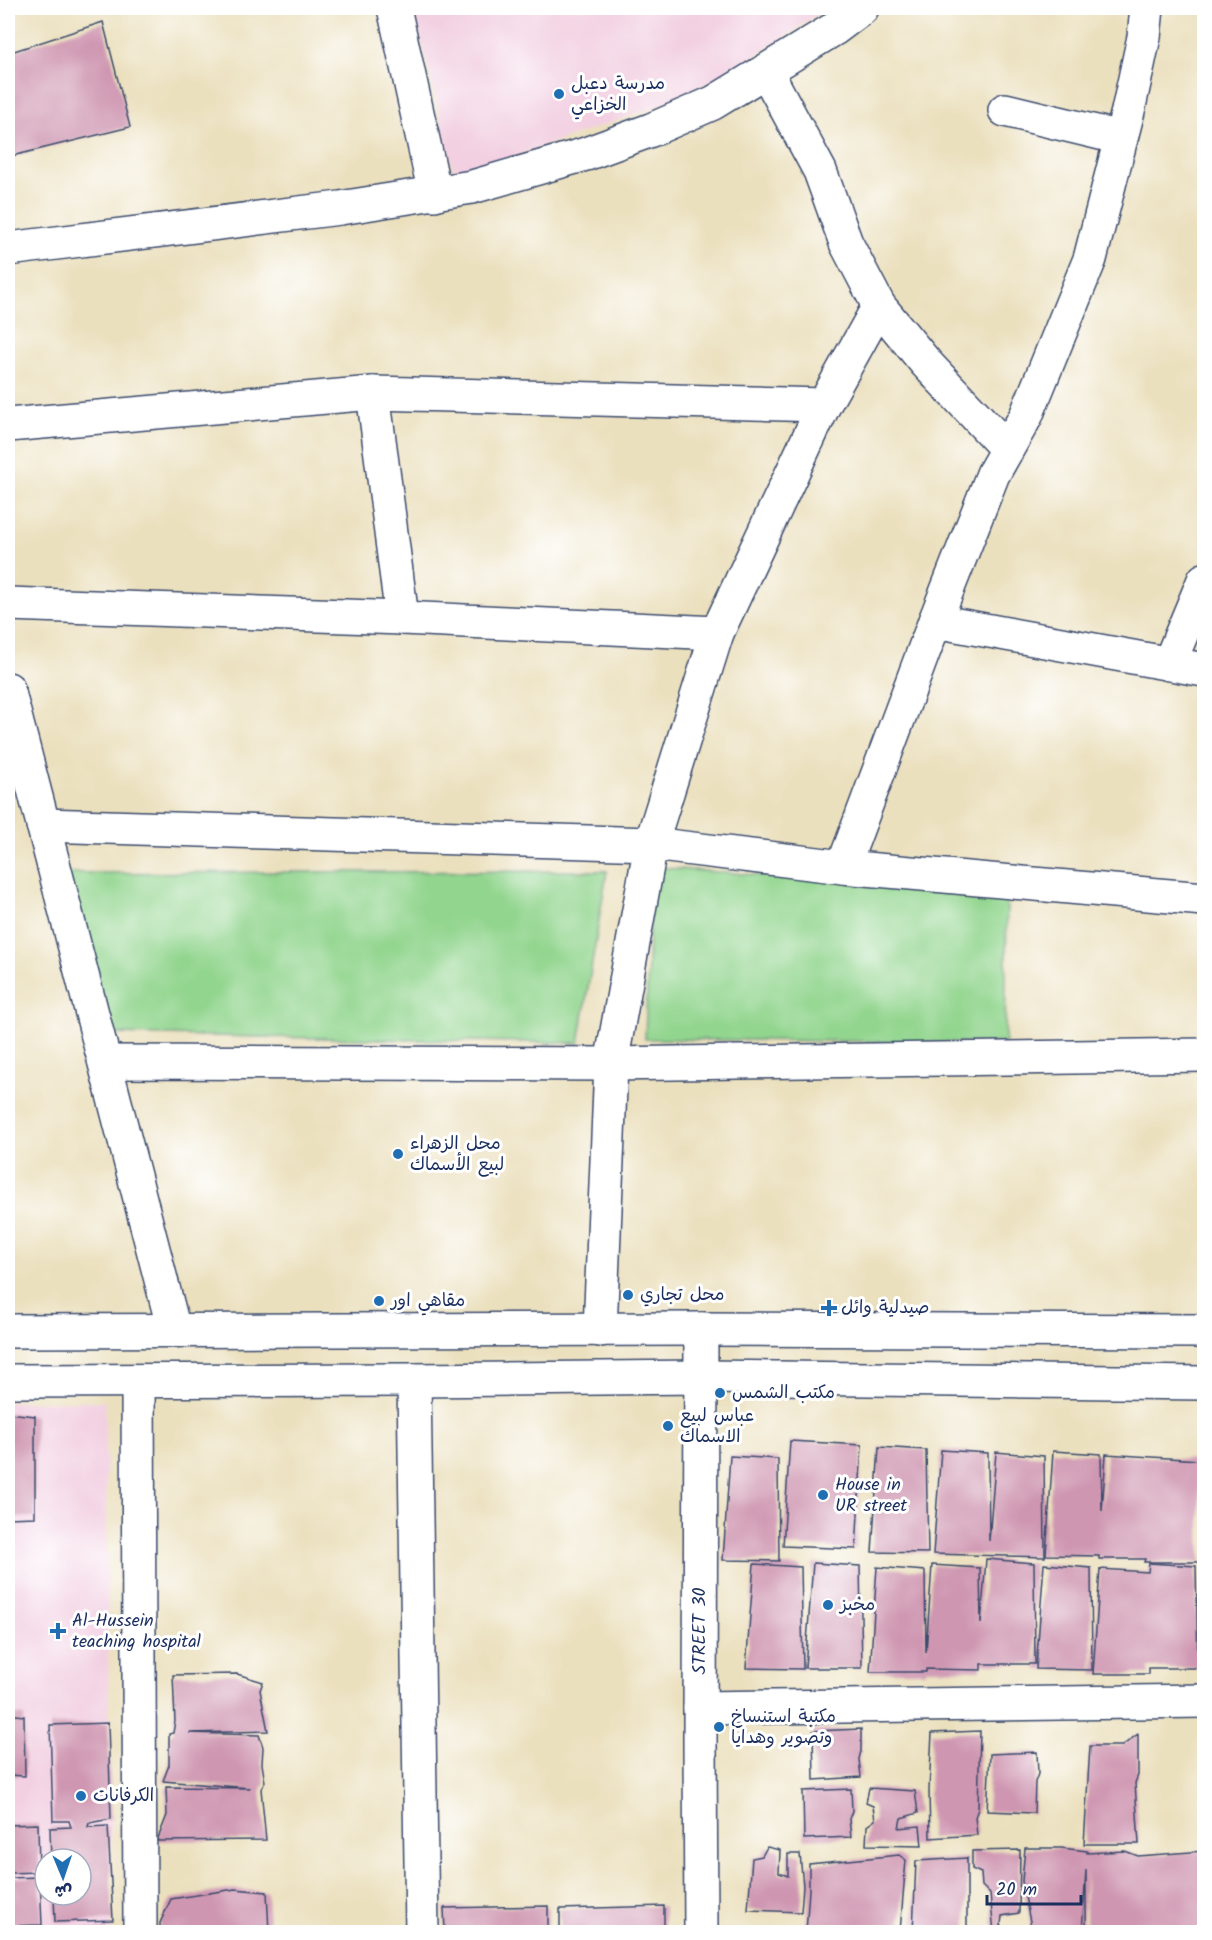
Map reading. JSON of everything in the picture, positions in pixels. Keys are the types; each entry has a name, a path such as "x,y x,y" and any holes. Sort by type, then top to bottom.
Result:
{"street":[{"path":"394,8 435,194"},
{"path":"8,249 340,208 472,187 586,154 714,103 834,29 862,8"},
{"path":"843,867 993,474 1026,416 1090,259 1144,37 1147,8"},
{"path":"766,71 820,171 846,243 879,306 926,363 1007,450"},
{"path":"1005,110 1121,138"},
{"path":"600,1330 611,1064 651,844 717,633 825,405 879,306"},
{"path":"8,425 373,393 825,405"},
{"path":"373,393 402,618"},
{"path":"1168,664 1204,580"},
{"path":"8,604 402,618 717,633"},
{"path":"935,621 1204,670"},
{"path":"8,689 174,1330"},
{"path":"43,825 651,844 843,867 1204,900"},
{"path":"105,1062 611,1064 1204,1055"},
{"path":"8,1331 701,1329 1204,1331"},
{"name":"STREET 30","path":"701,1329 701,1932"},
{"path":"8,1381 702,1377 1204,1383"},
{"path":"414,1380 422,1932"},
{"path":"138,1381 140,1932"},
{"path":"700,1708 1204,1701"}],"shaded area":[{"name":"مدرسة دعبل الخزاعي","path":"413,8 827,8 717,79 650,109 455,177"},
{"name":"Al-Hussein teaching hospital","path":"105,1401 112,1932 8,1932 8,1402"}],"green space":[{"path":"652,867 1007,894 1005,1043 645,1039"},
{"path":"607,871 579,1043 110,1034 56,873"}],"building":[{"path":"103,22 130,127 8,157 8,53"},
{"path":"8,1413 35,1416 35,1517 8,1518"},
{"name":"House in UR street","path":"790,1441 862,1445 856,1549 783,1546"},
{"name":"House in UR street","path":"879,1447 926,1450 928,1553 872,1552"},
{"path":"941,1450 988,1453 989,1541 996,1452 1044,1456 1045,1557 933,1554"},
{"path":"1053,1451 1101,1454 1102,1511 1106,1454 1199,1460 1201,1562 1144,1562 1145,1559 1099,1559 1099,1556 1046,1555"},
{"path":"730,1456 778,1459 779,1561 723,1560"},
{"path":"986,1559 1034,1563 1035,1664 981,1664 981,1670 926,1669 926,1672 870,1672 877,1567 925,1571 926,1653 932,1565 980,1568 981,1624"},
{"name":"House in UR street","path":"813,1563 860,1566 862,1668 805,1668"},
{"path":"1149,1563 1196,1566 1198,1668 1149,1668 1149,1674 1093,1674 1100,1569 1148,1572"},
{"path":"754,1564 801,1567 803,1669 746,1668"},
{"path":"1044,1564 1091,1568 1092,1670 1036,1669"},
{"path":"1203,1595 1204,1670 1200,1670"},
{"path":"237,1674 263,1682 260,1690 268,1731 189,1733 259,1735 263,1747 262,1764 265,1782 261,1789 266,1840 157,1841 167,1815 166,1787 250,1788 163,1781 169,1765 169,1734 173,1733 175,1721 173,1675"},
{"path":"8,1714 24,1716 25,1776 8,1775"},
{"path":"108,1723 111,1819 89,1823 88,1827 108,1826 113,1920 55,1922 54,1907 93,1907 93,1847 51,1847 50,1828 71,1827 69,1821 53,1821 50,1725"},
{"path":"861,1729 859,1759 861,1777 814,1780 813,1731"},
{"path":"980,1731 978,1809 975,1817 977,1835 930,1838 929,1790 932,1733"},
{"path":"1138,1734 1138,1775 1135,1783 1139,1844 1084,1844 1090,1746 1122,1746"},
{"path":"1037,1752 1038,1774 1035,1782 1034,1813 987,1811 990,1754"},
{"path":"869,1788 915,1791 918,1813 901,1818 899,1828 920,1826 922,1846 866,1845 867,1826 875,1820 873,1806 866,1803"},
{"path":"851,1789 852,1811 849,1819 851,1837 804,1839 803,1791"},
{"path":"38,1824 38,1847 33,1847 33,1872 8,1873 8,1825"},
{"path":"767,1847 780,1850 779,1873 788,1876 788,1854 800,1854 803,1886 801,1912 748,1910 752,1858 762,1856"},
{"path":"1025,1848 1061,1848 1087,1851 1087,1853 1125,1851 1138,1856 1204,1851 1204,1932 1086,1932 1086,1870 1082,1932 1032,1932 1022,1881"},
{"path":"1020,1850 1019,1913 1002,1916 1000,1932 994,1932 990,1894 982,1886 981,1873 972,1869 972,1851"},
{"path":"899,1855 906,1860 900,1932 806,1932 809,1864"},
{"path":"967,1858 967,1932 913,1932 916,1861"},
{"path":"33,1877 33,1907 41,1907 42,1925 8,1926 8,1878"},
{"path":"235,1889 267,1892 269,1932 160,1932 160,1923 171,1899"},
{"path":"548,1906 548,1932 445,1932 444,1908"},
{"path":"664,1906 664,1932 560,1932 560,1909"},
{"path":"800,1929 799,1932 748,1932 748,1931"},
{"path":"108,1930 108,1932 80,1932 80,1931"}],"place":[{"name":"مدرسة دعبل الخزاعي","path":"559,94"},
{"name":"محل الزهراء لبيع الأسماك","path":"398,1154"},
{"name":"محل تجاري","path":"628,1295"},
{"name":"مقاهي اور","path":"379,1301"},
{"name":"صيدلية وائل","path":"829,1308"},
{"name":"مكتب الشمس","path":"720,1393"},
{"name":"عباس لبيع الاسماك","path":"668,1426"},
{"name":"House in UR street","path":"823,1495"},
{"name":"مخبز","path":"828,1605"},
{"name":"Al-Hussein teaching hospital","path":"58,1631"},
{"name":"مكتبة استنساخ وتصوير وهدايا","path":"719,1727"},
{"name":"الكرفانات","path":"81,1796"}]}
